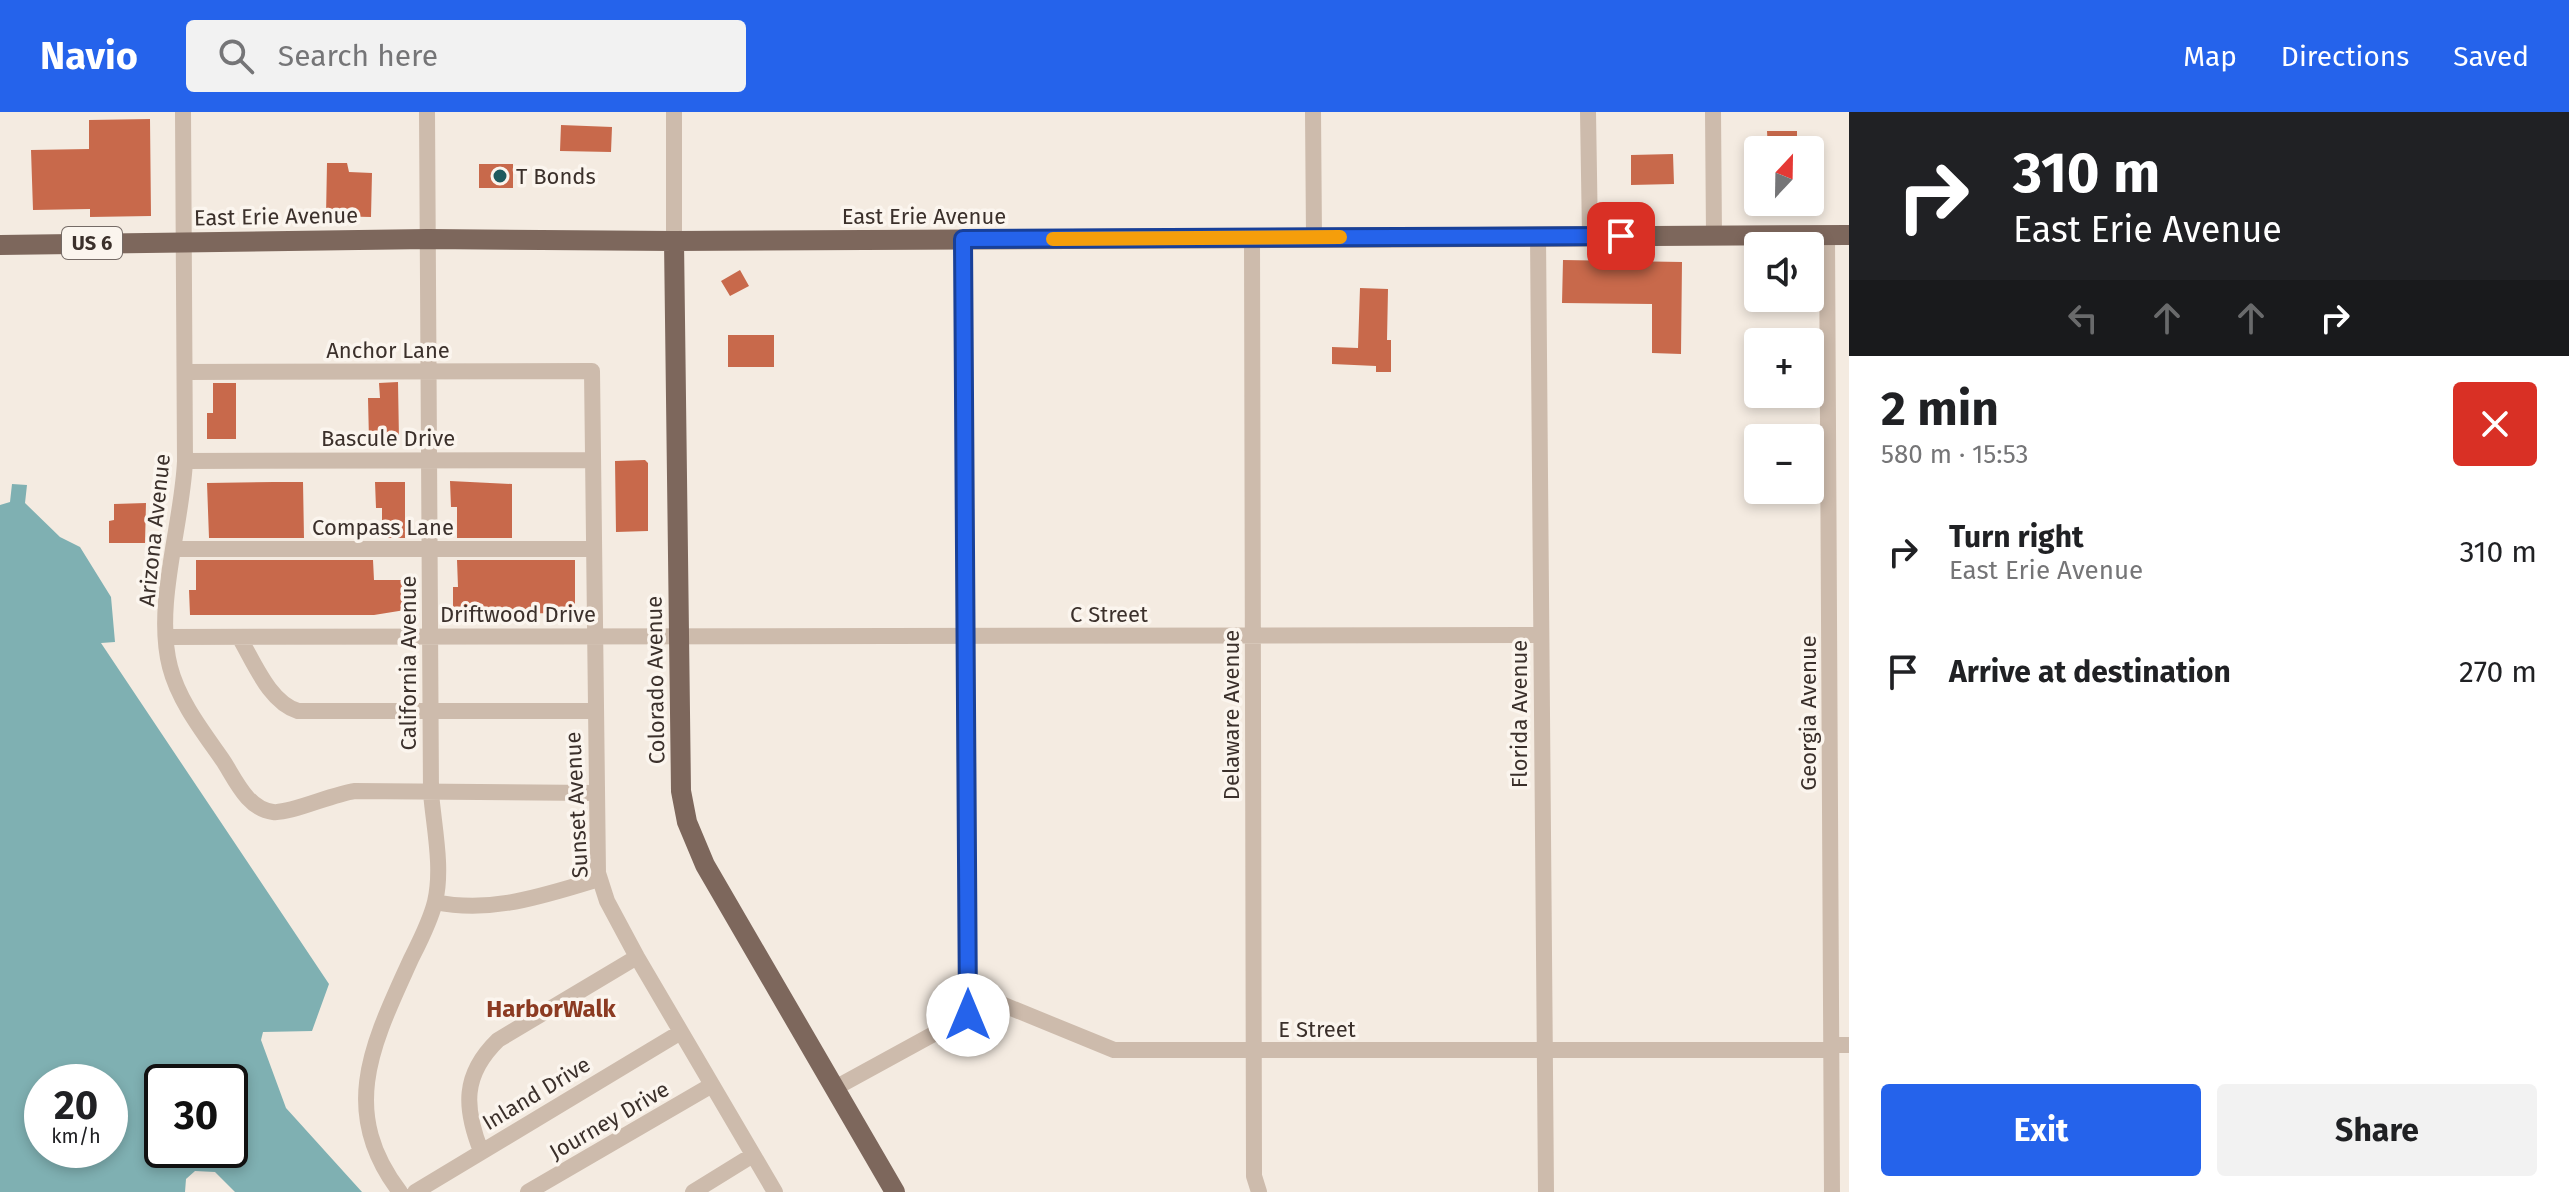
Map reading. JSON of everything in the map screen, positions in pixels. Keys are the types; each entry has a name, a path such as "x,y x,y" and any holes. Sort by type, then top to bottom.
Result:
{"main road":[{"name":"East Erie Avenue","path":"0,245 428,239 674,241 1849,235"},
{"name":"Colorado Avenue","path":"674,241 681,791 692,837 705,865 895,1192"}],"street":[{"name":"Arizona Avenue","path":"183,112 185,461 168,597 166,637 173,674 196,720 249,800 260,808 281,812 345,793 431,793"},
{"name":"California Avenue","path":"400,1192 383,1166 374,1144 365,1108 365,1081 382,1023 435,902 437,872 431,793 427,112"},
{"name":"Colorado Avenue","path":"674,112 674,241"},
{"path":"1313,112 1314,237"},
{"path":"1588,112 1590,236"},
{"path":"1713,112 1714,235"},
{"name":"Georgia Avenue","path":"1827,235 1832,1192"},
{"name":"Florida Avenue","path":"1538,236 1546,1192"},
{"name":"Delaware Avenue","path":"1252,238 1254,1176 1259,1192"},
{"path":"963,239 968,1015"},
{"name":"Anchor Lane","path":"185,372 592,371"},
{"name":"Sunset Avenue","path":"592,371 594,793 599,879 607,901 637,957 775,1192"},
{"name":"Bascule Drive","path":"185,461 591,460"},
{"name":"Compass Lane","path":"175,549 592,549"},
{"name":"C Street","path":"677,635 1541,635"},
{"name":"Driftwood Drive","path":"166,637 677,635"},
{"path":"239,637 271,690 294,710 594,711"},
{"path":"431,793 594,793"},
{"path":"435,902 462,907 499,906 599,879"},
{"path":"481,1151 471,1126 468,1103 470,1085 485,1054 498,1040 637,957"},
{"name":"E Street","path":"835,1088 994,1001 1114,1050 1543,1051 1831,1048 1849,1045"},
{"name":"Inland Drive","path":"415,1192 681,1032"},
{"name":"Journey Drive","path":"528,1192 712,1085"},
{"path":"693,1192 753,1155"}],"water":[{"path":"12,484 27,485 25,503 60,537 80,547 111,597 115,642 101,643 329,984 312,1031 263,1032 261,1040 286,1108 362,1192 235,1192 215,1172 195,1171 186,1179 185,1192 0,1192 0,505 10,502"}],"building":[{"path":"150,119 151,216 90,217 90,209 33,210 31,150 89,149 89,120"},
{"path":"561,125 612,127 611,152 560,151"},
{"path":"1767,131 1797,131 1797,136 1767,136"},
{"path":"1673,154 1674,184 1631,185 1631,155"},
{"path":"327,163 347,163 349,172 372,173 371,217 326,216"},
{"path":"479,164 513,164 513,188 479,188"},
{"path":"1563,260 1682,262 1681,354 1652,353 1652,304 1562,303"},
{"path":"740,270 749,286 730,296 721,281"},
{"path":"1360,288 1388,289 1387,340 1391,340 1391,372 1376,372 1376,366 1332,364 1332,347 1358,348"},
{"path":"728,335 774,335 774,367 728,367"},
{"path":"398,382 399,440 369,440 368,398 380,398 379,383"},
{"path":"213,383 236,383 236,439 207,439 207,413 213,413"},
{"path":"645,460 648,463 648,531 616,532 615,461"},
{"path":"450,481 512,484 512,538 457,538 457,507 451,507"},
{"path":"303,482 304,538 209,538 207,483"},
{"path":"375,482 405,482 405,538 382,538 382,508 376,508"},
{"path":"146,503 145,543 109,543 109,521 114,520 114,504"},
{"path":"196,560 373,560 374,580 405,580 405,610 374,615 190,615 189,590 196,590"},
{"path":"457,560 575,560 575,613 453,614 453,587 458,587"}],"slow traffic":[{"path":"1053,239 1340,237"}],"place":[{"name":"T Bonds","path":"500,176"}],"district":[{"name":"HarborWalk","path":"551,1009"}],"route":[{"path":"968,1015 963,239 1621,236"}]}
